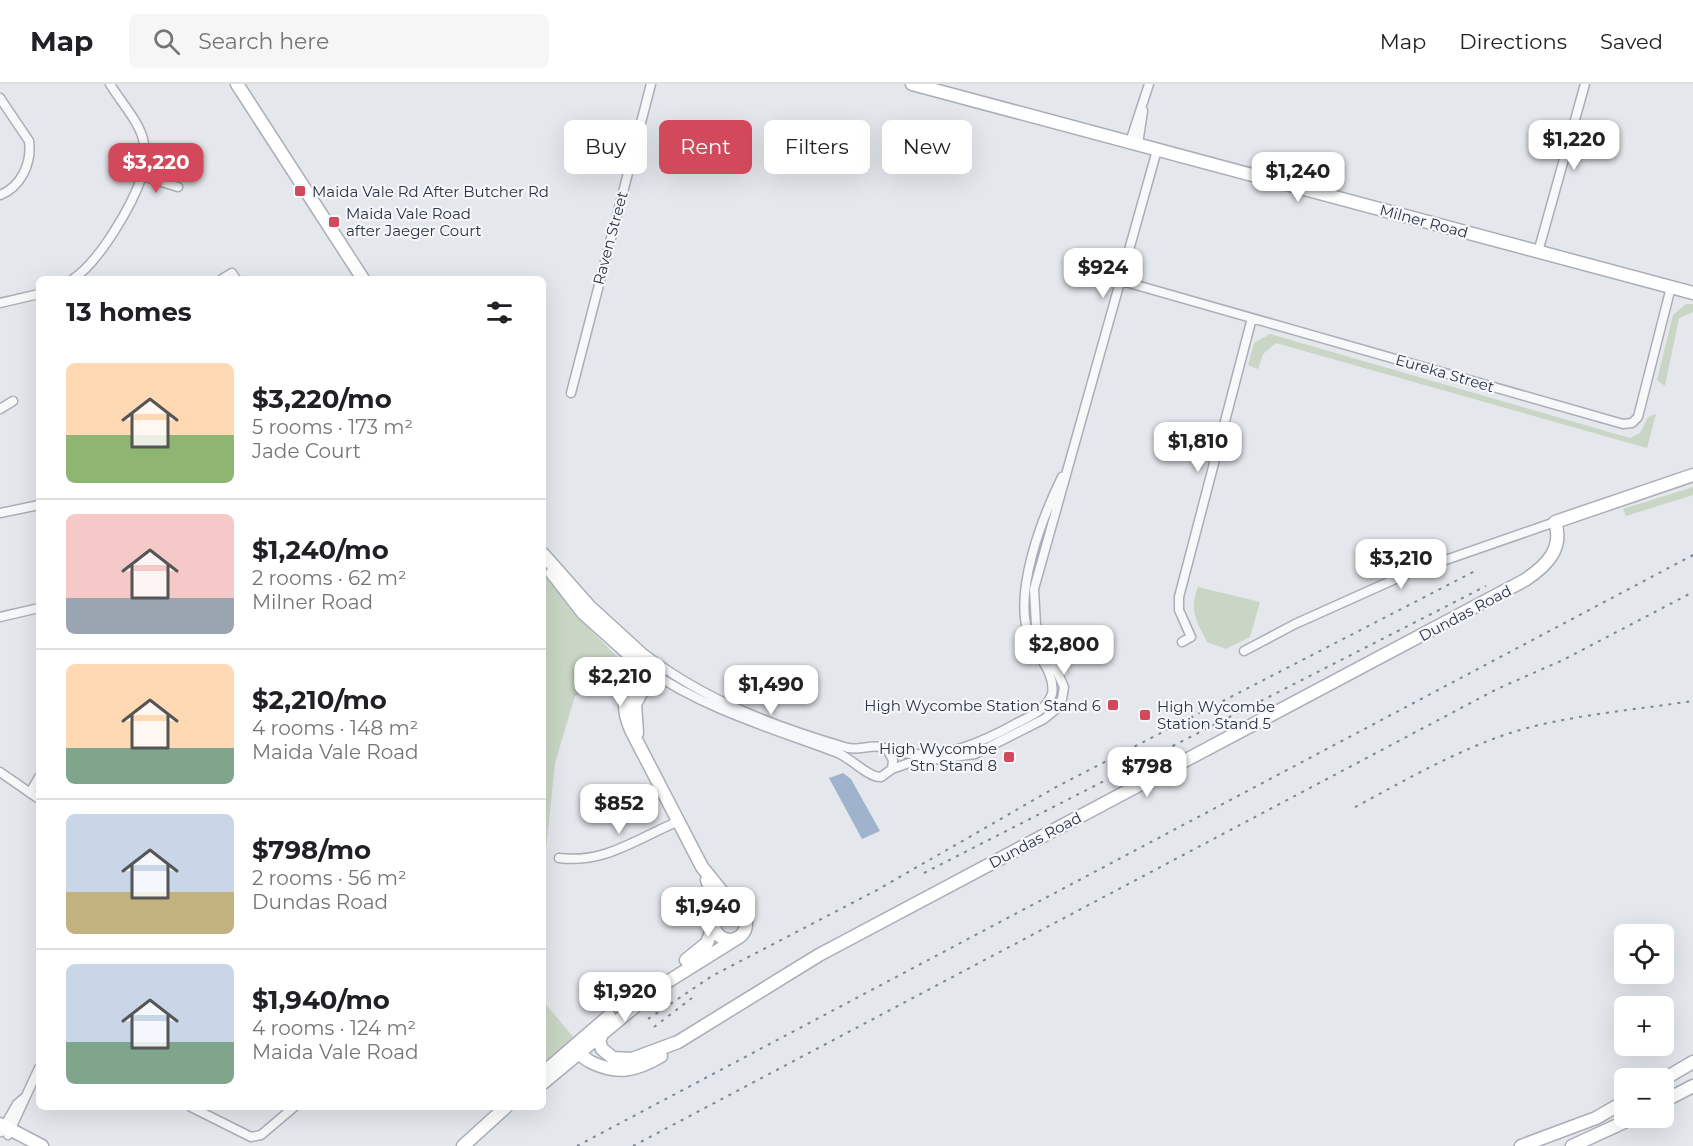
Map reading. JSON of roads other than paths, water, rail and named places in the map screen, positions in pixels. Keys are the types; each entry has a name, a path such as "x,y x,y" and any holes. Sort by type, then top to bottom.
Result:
{"main road":[{"path":"237,84 361,276"},
{"name":"Milner Road","path":"912,84 1693,293"},
{"path":"1555,522 1693,475"},
{"name":"Dundas Road","path":"567,1064 609,1071 637,1068 662,1055 678,1042 819,955 1526,580 1544,567 1553,556 1558,530 1555,522"},
{"path":"546,558 638,656 648,674"},
{"path":"638,656 637,667 648,674"},
{"path":"546,1072 603,1032 694,959 707,943 714,922 716,904 702,867 638,740 635,704 648,674"},
{"path":"546,1081 567,1064 582,1046 632,998 694,959 736,939 744,932 746,921 702,867"},
{"path":"714,922 725,909 736,909"},
{"path":"714,922 721,938 736,939"},
{"path":"603,1032 599,1044 605,1053"},
{"name":"Dundas Road","path":"582,1046 613,1058 632,1059 678,1042"},
{"path":"582,1046 588,1060 609,1071"},
{"path":"1674,1074 1692,1064"},
{"path":"1674,1096 1693,1086"},
{"path":"1521,1146 1596,1118 1614,1108"},
{"path":"463,1146 503,1110"},
{"path":"496,1117 509,1110"},
{"path":"1572,1146 1614,1127"},
{"path":"4,1129 28,1146"},
{"path":"4,1129 42,1146"}],"street":[{"path":"76,276 91,262 111,235 142,176 145,164 143,137 110,84"},
{"name":"Raven Street","path":"571,393 651,84"},
{"path":"1134,143 1149,84"},
{"path":"1538,252 1585,84"},
{"path":"0,98 29,141 30,149 29,159 18,183 10,192 0,195"},
{"path":"648,674 735,717 851,759 872,776 881,777 892,769 909,763 975,754 1044,719 1059,706 1064,693 1063,681 1039,635 1033,600 1047,539 1122,281 1157,150"},
{"path":"142,176 178,187"},
{"name":"Eureka Street","path":"1122,281 1623,424 1632,423 1638,417 1671,287"},
{"path":"0,303 36,295"},
{"path":"1191,637 1179,610 1179,597 1252,318"},
{"path":"0,409 13,401"},
{"path":"648,674 764,720 848,748 879,746 918,754 967,748 1035,714 1050,699 1052,682 1029,635 1024,596 1049,503 1072,455"},
{"path":"0,513 36,506"},
{"path":"1244,651 1295,624 1392,580 1555,522"},
{"path":"0,617 36,609"},
{"path":"1182,642 1201,632"},
{"path":"865,771 863,758 871,748"},
{"path":"887,749 893,760 892,769"},
{"path":"0,772 36,797"},
{"path":"30,793 36,782"},
{"path":"559,858 586,860 603,856 679,821"},
{"path":"4,1129 36,1074"},
{"path":"198,1110 251,1137 261,1135 290,1110"}],"water":[{"path":"843,773 851,779 880,831 862,839 829,778"}],"railway":[{"path":"577,1146 1693,555"},
{"path":"648,1019 712,976 879,889 1056,787 1477,570"},
{"path":"924,873 1486,586"},
{"path":"633,1146 1497,689 1563,660 1693,592"},
{"path":"1355,807 1447,759 1525,728 1572,718 1693,701"},
{"path":"654,1027 692,998"}],"place":[{"name":"Maida Vale Rd After Butcher Rd","path":"300,191"},
{"name":"Maida Vale Road after Jaeger Court","path":"334,222"},
{"name":"High Wycombe Station Stand 6","path":"1113,705"},
{"name":"High Wycombe Station Stand 5","path":"1145,715"},
{"name":"High Wycombe Stn Stand 8","path":"1009,757"}]}
